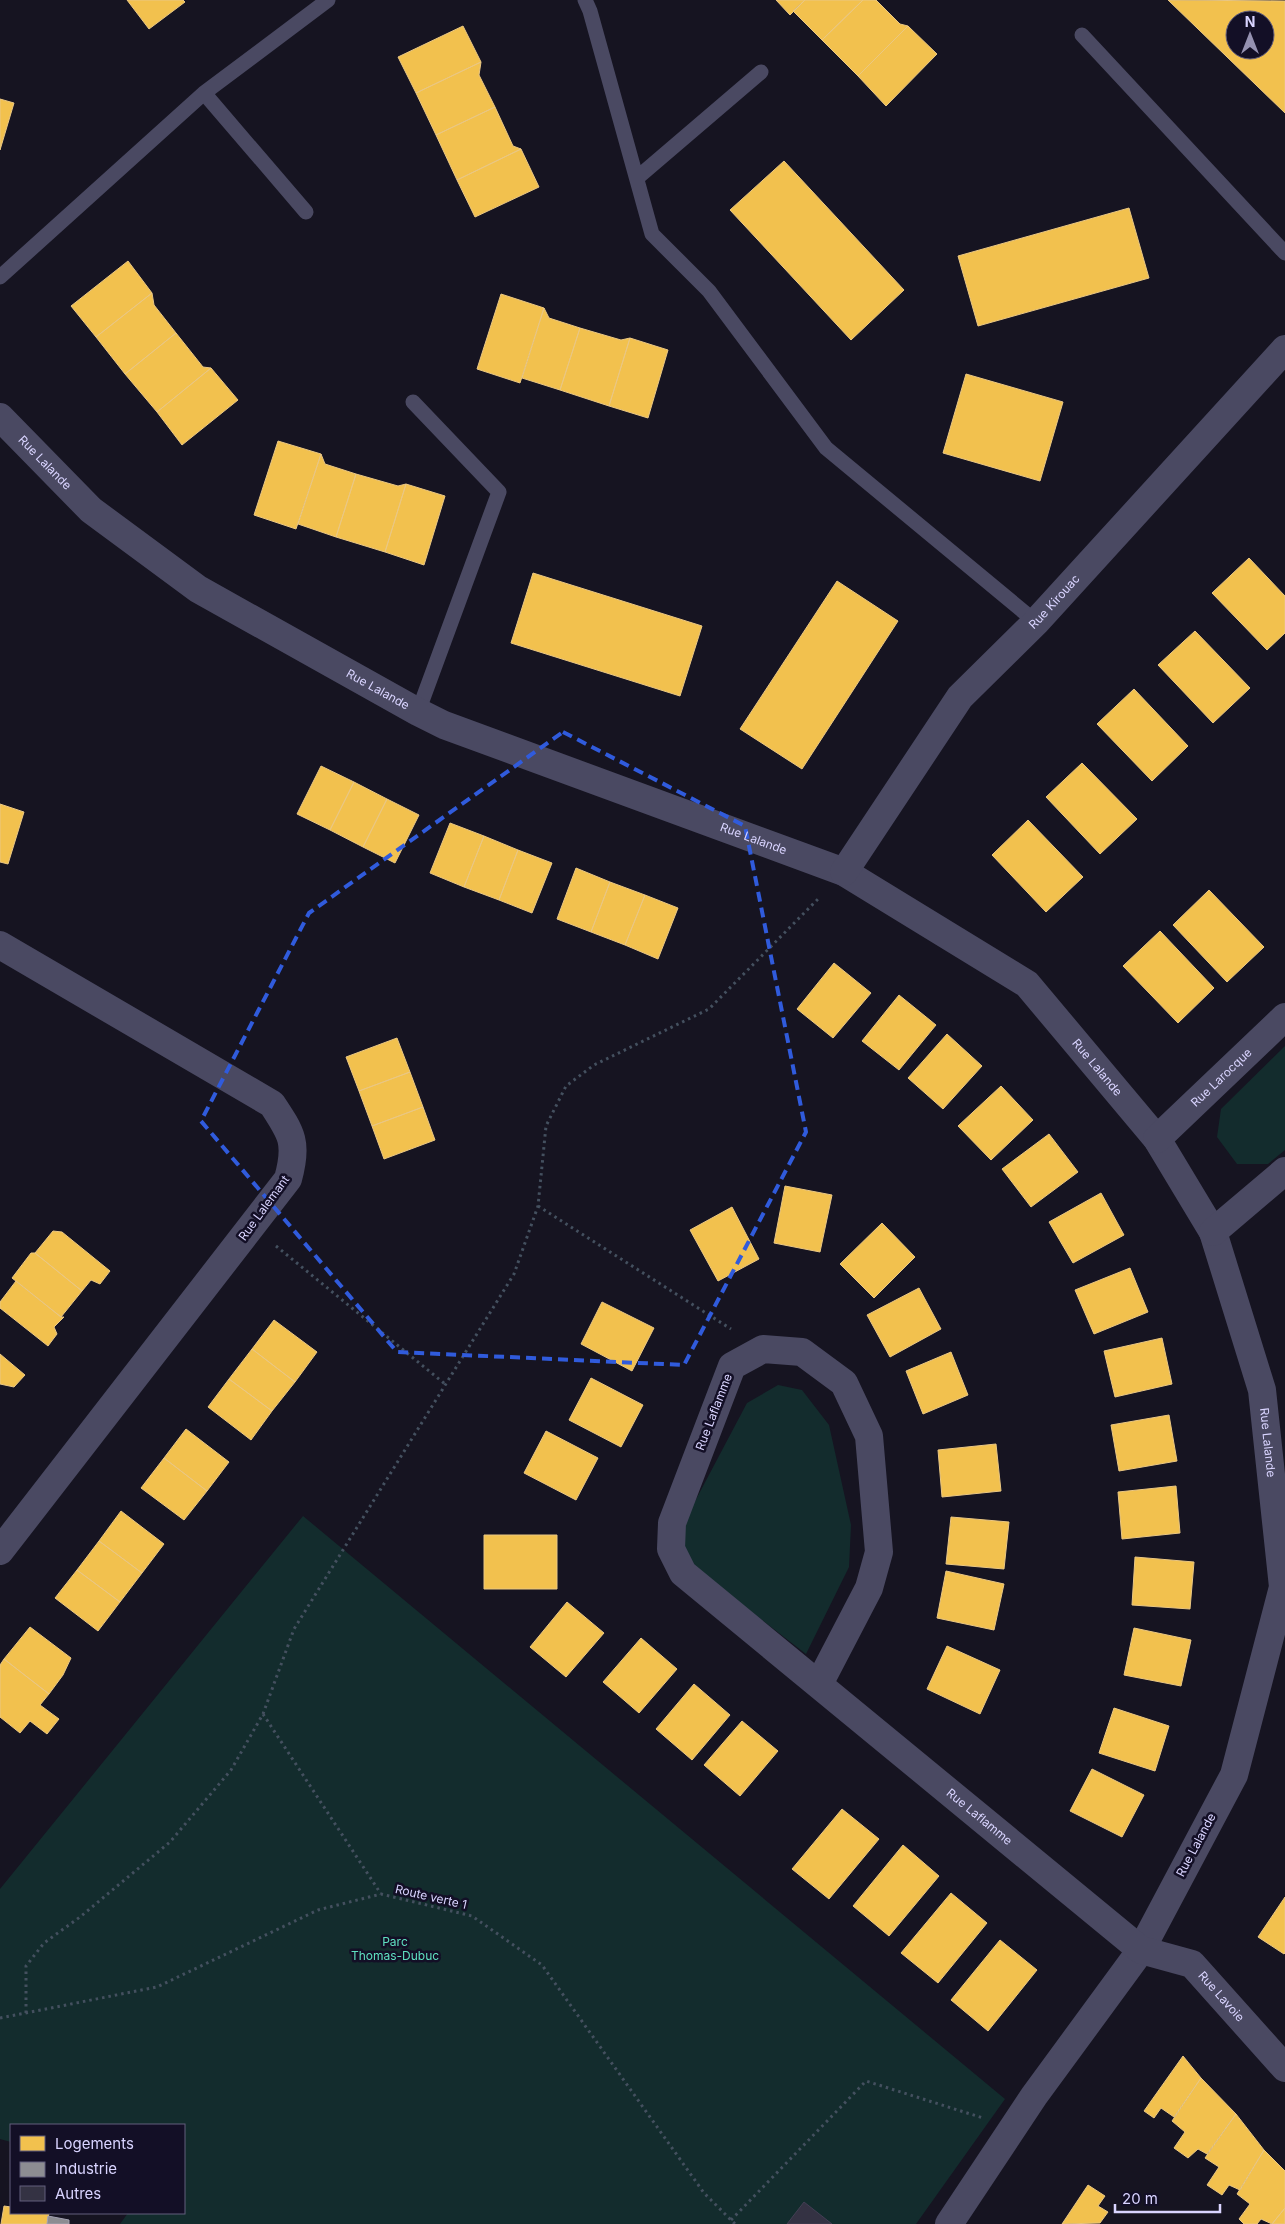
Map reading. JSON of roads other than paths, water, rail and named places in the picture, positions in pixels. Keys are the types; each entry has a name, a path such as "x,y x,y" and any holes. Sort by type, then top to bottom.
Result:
{"street":[{"name":"Rue Kirouac","path":"844,872 960,697 1036,622 1285,349"},
{"name":"Rue Lalande","path":"0,418 91,510 198,589 418,712 453,728 844,872 1027,984 1157,1138 1213,1232 1262,1390 1284,1587 1234,1775 1141,1950 1014,2127 957,2220"},
{"name":"Rue Lalemant","path":"0,945 272,1104 290,1131 294,1156 288,1179 0,1551"},
{"name":"Rue Larocque","path":"1157,1138 1285,1017"},
{"path":"1213,1232 1285,1171"},
{"name":"Rue Laflamme","path":"819,1684 869,1588 879,1552 869,1436 844,1383 802,1352 763,1350 732,1366 672,1523 671,1549 683,1573 1141,1950"},
{"name":"Rue Lavoie","path":"1141,1950 1192,1964 1285,2068"}],"lane":[{"path":"0,277 204,93 328,0"},
{"path":"585,0 590,11 652,234 709,291 826,448 1036,622"},
{"path":"1082,34 1285,253"},
{"path":"637,178 761,72"},
{"path":"204,93 306,212"},
{"path":"413,402 499,492 418,712"}],"park label":[{"name":"Parc Thomas-Dubuc","path":"395,1949"}]}
